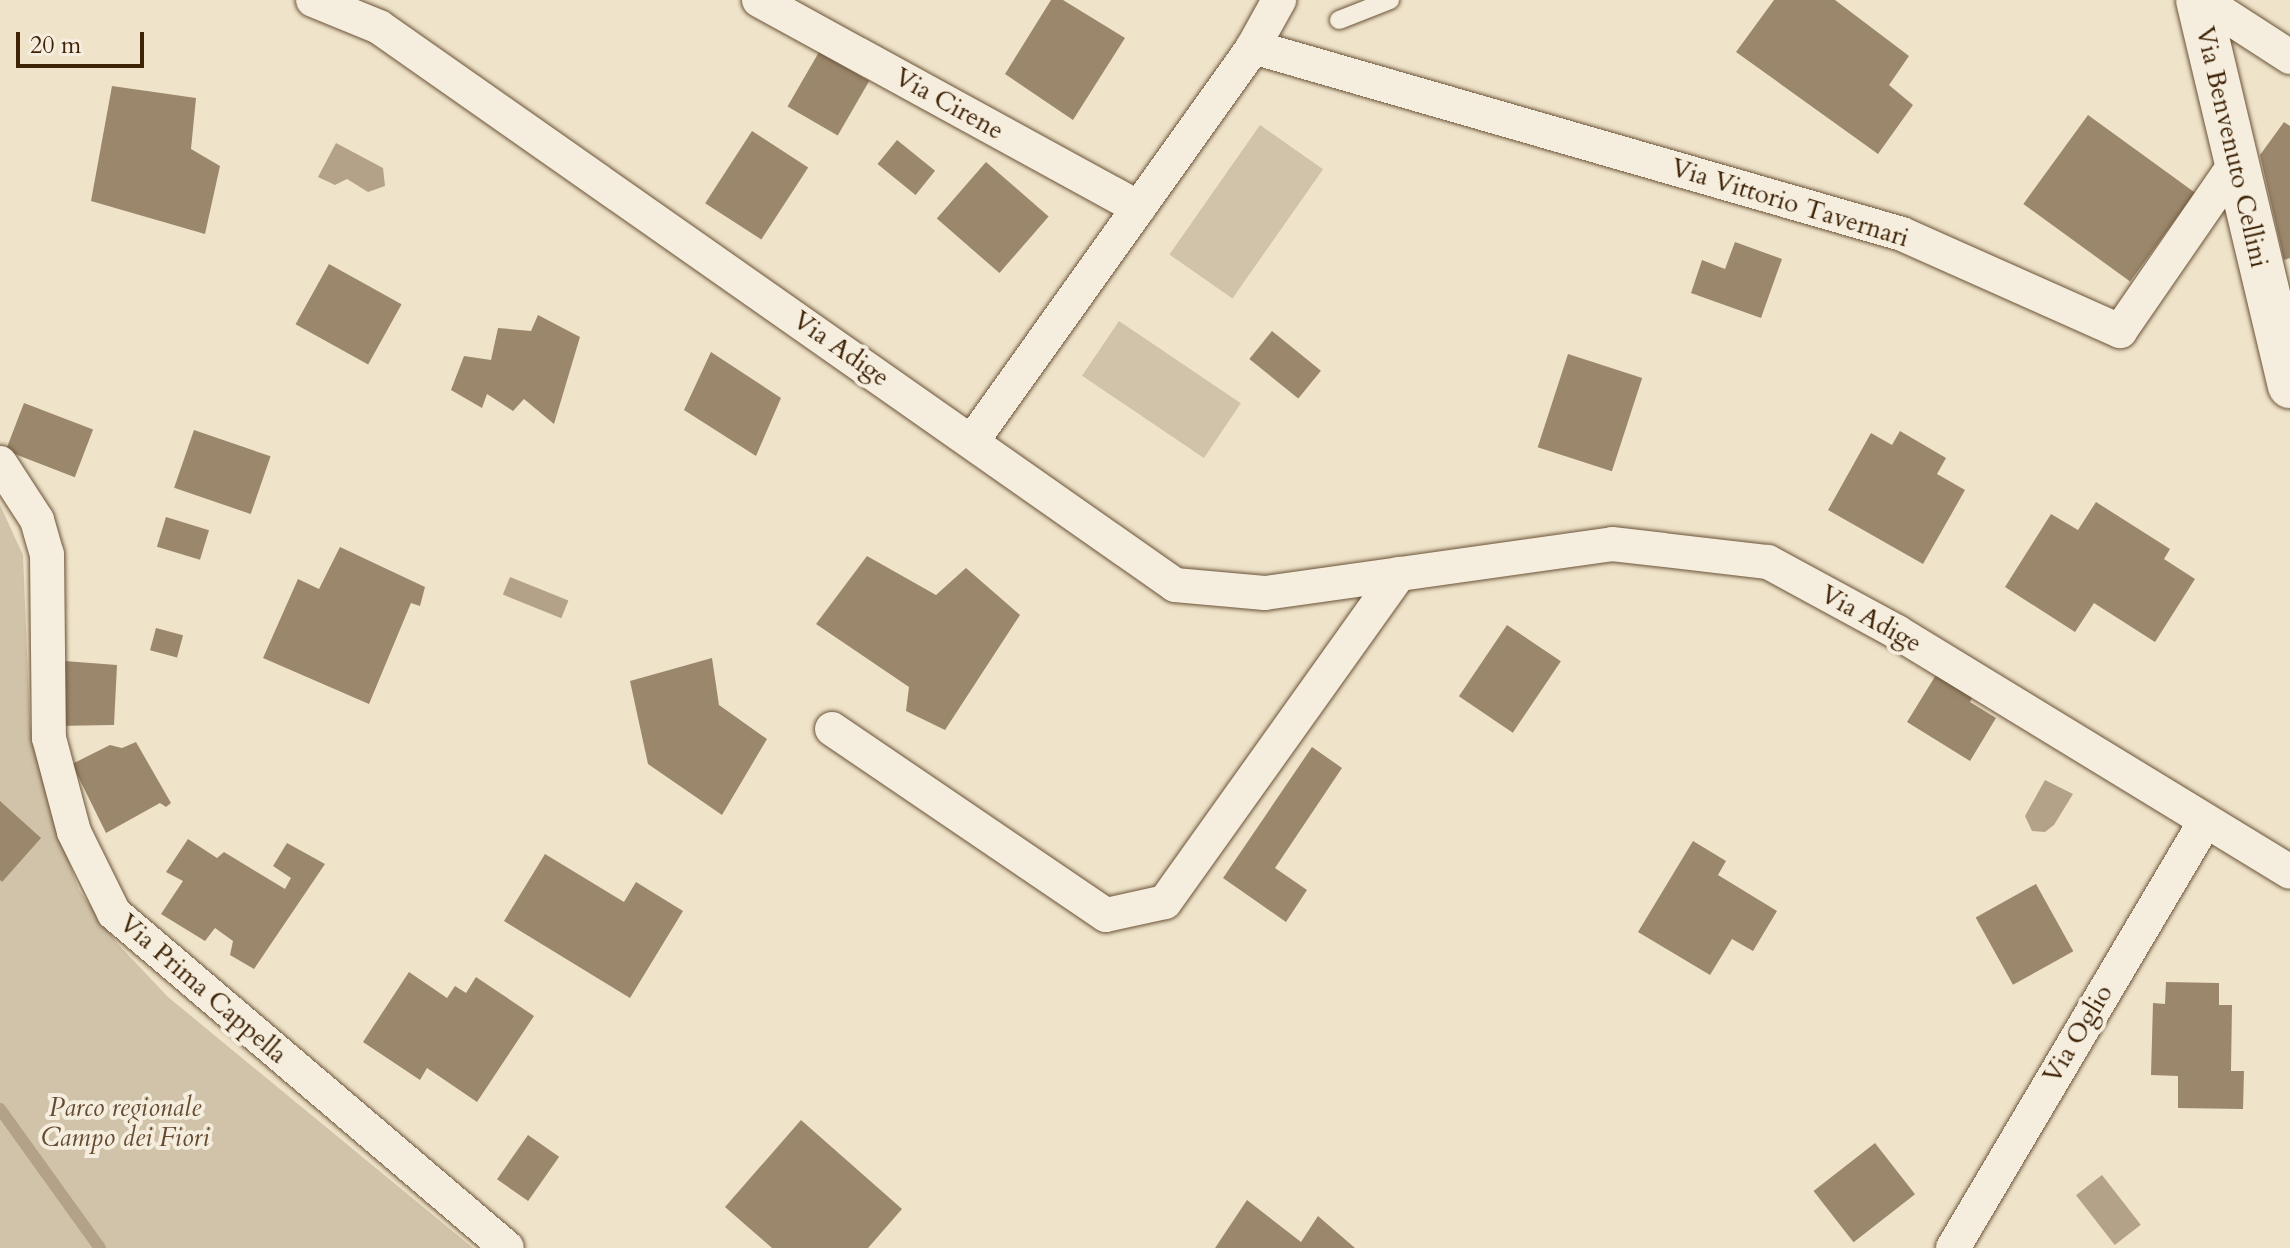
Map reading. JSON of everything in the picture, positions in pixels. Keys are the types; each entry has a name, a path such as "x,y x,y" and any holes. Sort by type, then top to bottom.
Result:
{"street":[{"name":"Via Adige","path":"313,0 379,27 973,440 1175,585 1265,593 1612,544 1768,562 1897,632 2290,872"},
{"name":"Via Cirene","path":"759,0 1139,208"},
{"path":"973,440 1253,47 1279,0"},
{"name":"Via Benvenuto Cellini","path":"2200,0 2290,57"},
{"name":"Via Benvenuto Cellini","path":"2200,0 2290,386"},
{"name":"Via Vittorio Tavernari","path":"1253,47 1902,234 2120,331 2236,163"},
{"name":"Via Prima Cappella","path":"0,463 37,520 47,554 49,738 74,832 114,913 507,1248"},
{"path":"832,729 1106,915 1165,902 1399,574"},
{"name":"Via Oglio","path":"1953,1248 2206,821"}],"lane":[{"path":"1339,20 1390,0"}],"green space":[{"path":"1260,125 1323,169 1232,299 1169,254"},
{"path":"1119,321 1241,403 1204,458 1082,376"},
{"name":"Parco regionale Campo dei Fiori","path":"0,505 23,555 30,724 51,812 79,890 117,943 168,997 473,1248 0,1248"}],"shaded area":[{"path":"336,143 383,168 385,186 368,192 347,179 335,185 318,177"},
{"path":"510,577 568,601 561,618 503,595"},
{"path":"2045,780 2073,794 2054,825 2045,832 2032,831 2025,816"},
{"path":"2102,1175 2141,1225 2115,1245 2076,1195"}],"building":[{"path":"1051,0 1063,0 1125,38 1073,120 1005,74"},
{"path":"1774,0 1835,0 1909,56 1889,85 1913,105 1878,154 1736,52"},
{"path":"819,52 869,81 838,136 788,107"},
{"path":"112,86 196,98 191,149 220,166 205,234 91,201"},
{"path":"2088,115 2195,193 2130,282 2023,204"},
{"path":"2284,122 2290,126 2290,258 2284,260 2260,155"},
{"path":"752,131 808,167 761,240 705,203"},
{"path":"897,140 935,171 916,195 877,164"},
{"path":"986,162 1049,216 999,273 937,219"},
{"path":"1735,242 1782,259 1761,318 1691,293 1702,260 1725,269"},
{"path":"329,264 402,304 368,365 296,324"},
{"path":"538,315 580,337 554,424 524,399 513,411 487,394 482,408 451,390 464,356 491,360 498,328 531,331"},
{"path":"1272,331 1321,371 1298,399 1249,359"},
{"path":"711,352 781,398 756,456 684,410"},
{"path":"1568,354 1642,378 1612,471 1538,447"},
{"path":"24,403 93,430 75,477 6,451"},
{"path":"194,430 271,456 251,514 174,488"},
{"path":"1900,431 1946,458 1937,474 1965,490 1923,564 1828,510 1871,433 1892,445"},
{"path":"2096,502 2170,549 2164,559 2195,579 2155,642 2094,603 2075,632 2005,587 2051,514 2078,530"},
{"path":"166,517 209,530 200,560 157,547"},
{"path":"340,547 425,587 420,606 411,603 369,704 263,658 298,579 319,589"},
{"path":"867,556 936,595 966,568 1020,615 945,730 906,711 909,687 816,624"},
{"path":"1507,625 1561,661 1513,733 1459,696"},
{"path":"156,628 183,635 177,657 150,650"},
{"path":"712,658 719,705 767,739 722,815 648,764 630,681"},
{"path":"51,660 117,665 114,725 54,726"},
{"path":"1939,670 1975,692 1970,702 1996,718 1970,761 1907,722"},
{"path":"136,742 171,803 166,807 160,803 106,833 72,764 110,745 122,748"},
{"path":"1312,747 1342,768 1275,868 1307,890 1286,922 1223,878"},
{"path":"0,801 41,838 2,882 0,880"},
{"path":"188,839 217,858 224,852 285,889 291,878 273,866 287,843 325,864 254,969 230,955 233,941 215,928 205,941 161,914 183,881 166,872"},
{"path":"1693,841 1726,861 1718,875 1777,911 1753,951 1732,939 1710,975 1638,932"},
{"path":"545,854 624,902 636,882 683,911 630,998 504,921"},
{"path":"2036,884 2073,951 2013,985 1976,917"},
{"path":"409,972 447,998 455,986 466,993 476,977 534,1016 477,1102 427,1068 420,1080 363,1042"},
{"path":"2166,982 2219,983 2219,1005 2232,1005 2231,1071 2244,1071 2243,1109 2178,1108 2178,1076 2151,1075 2153,1003 2165,1004"},
{"path":"801,1120 902,1209 868,1248 772,1248 725,1207"},
{"path":"528,1135 559,1157 528,1201 497,1179"},
{"path":"1875,1143 1915,1194 1854,1242 1814,1191"},
{"path":"1247,1200 1301,1242 1318,1216 1355,1248 1215,1248"}],"waterway":[{"path":"0,1109 100,1248"}]}
